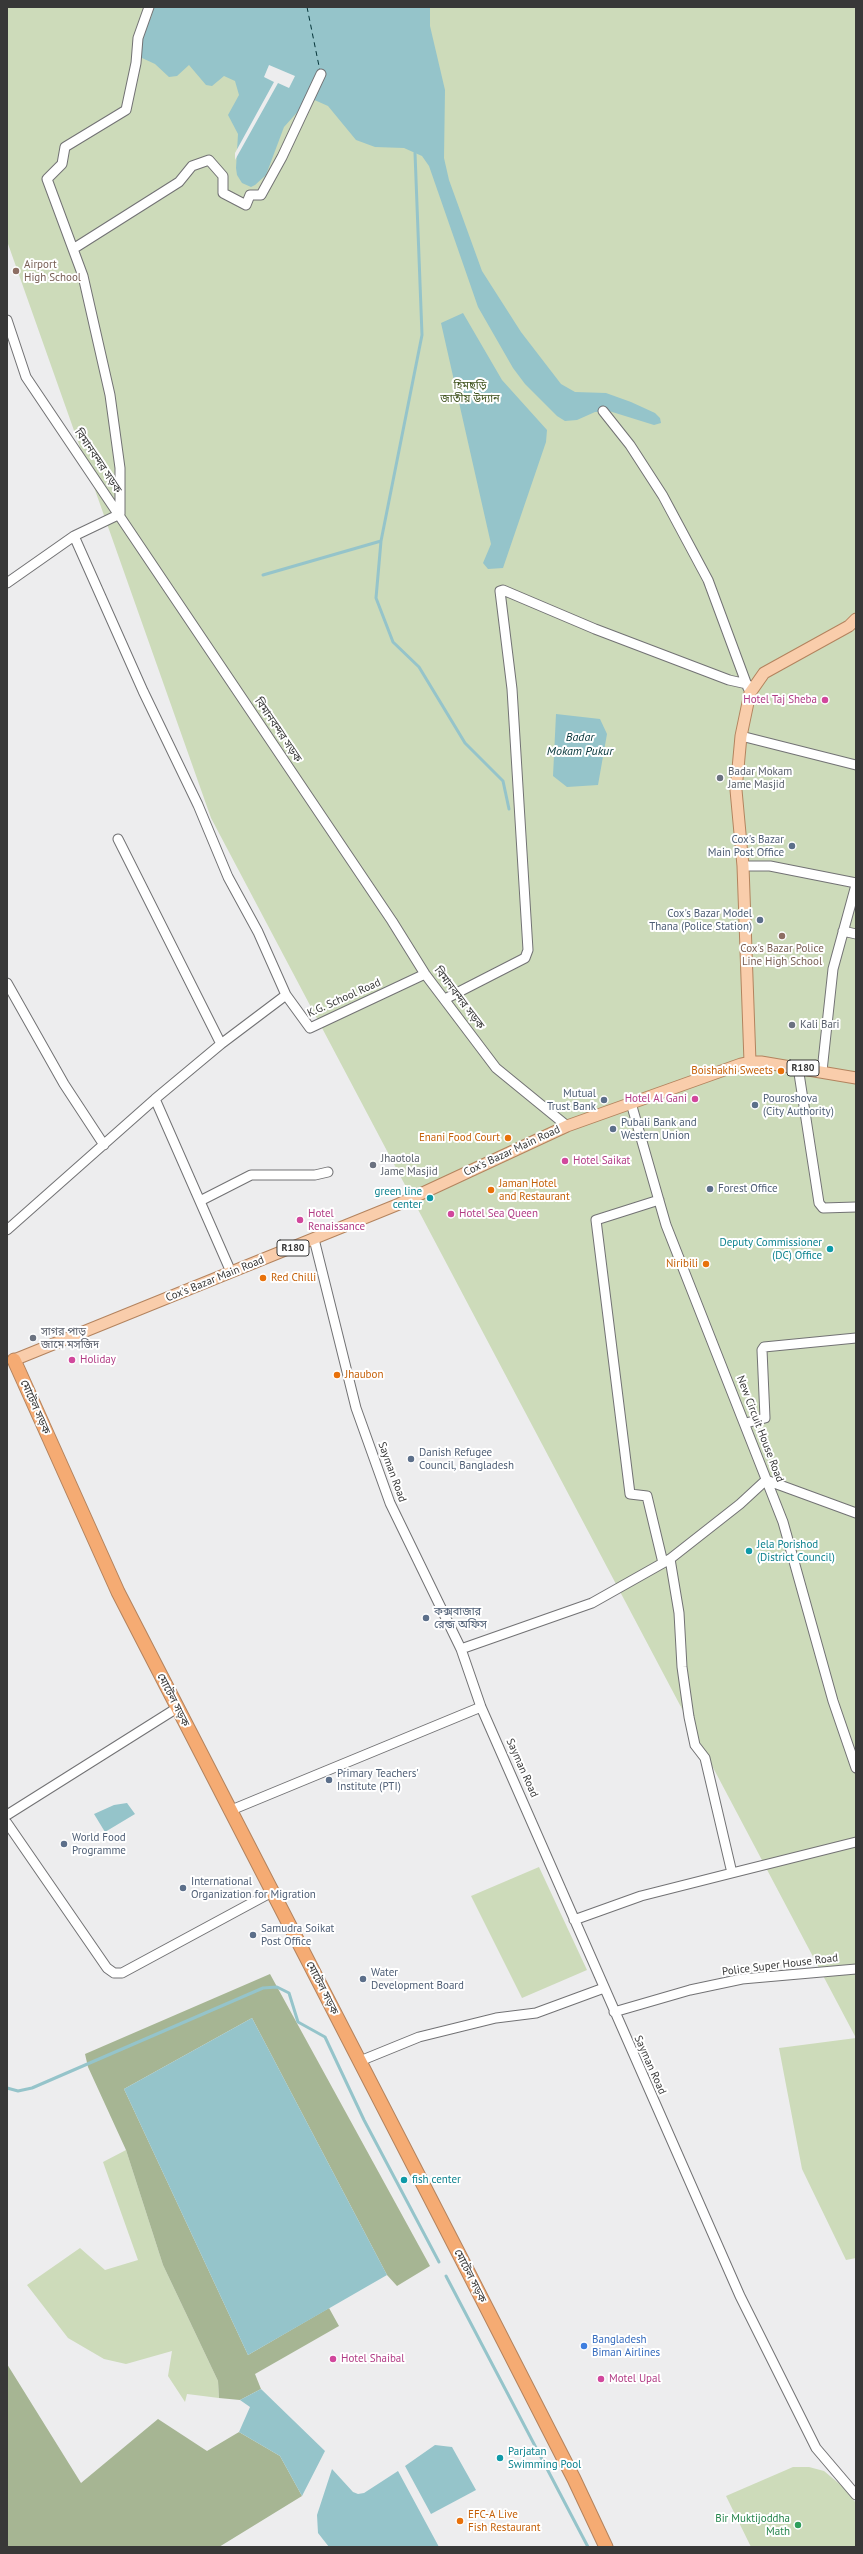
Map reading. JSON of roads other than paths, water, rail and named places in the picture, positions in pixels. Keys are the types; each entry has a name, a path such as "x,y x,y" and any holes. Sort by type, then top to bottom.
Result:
{"highway":[{"name":"মোটেল সড়ক","path":"10,1361 118,1592 574,2479 606,2547"}],"main road":[{"path":"750,1062 743,866 736,790 741,736 748,688 764,673 854,623"},
{"name":"R180","path":"567,1126 750,1062 798,1067 856,1078"},
{"name":"Cox's Bazar Main Road","path":"10,1361 399,1204 567,1126"}],"street":[{"path":"7,583 74,536 120,514 120,468 110,395 83,276 47,178 62,164 65,147 126,110 136,63 138,38 149,7"},
{"path":"73,249 179,182 192,166 209,160 222,176 223,193 246,206 250,195 261,195 282,157 321,74"},
{"name":"বিমানবন্দর সড়ক","path":"7,320 26,377 120,514 425,974 496,1068 567,1126"},
{"path":"603,411 630,445 663,496 708,580 748,688"},
{"path":"7,1230 155,1099 221,1044 286,995 258,932 228,877 198,805 143,691 74,536"},
{"path":"446,1000 525,958 528,950 512,689 500,591 503,590 595,629 748,688"},
{"path":"741,736 856,765"},
{"path":"118,839 221,1044"},
{"path":"743,866 770,866 856,884 833,969 822,1071"},
{"path":"843,931 856,934"},
{"name":"K.G. School Road","path":"286,995 310,1028 425,974"},
{"path":"7,984 64,1084 104,1145"},
{"path":"798,1067 818,1203 823,1208 856,1207"},
{"path":"155,1099 231,1272"},
{"name":"New Circuit House Road","path":"631,1103 666,1225 746,1423 766,1480 783,1522 833,1701 856,1768"},
{"path":"200,1201 251,1175 315,1175 328,1172"},
{"path":"659,1200 596,1220 630,1494 647,1496 666,1561 679,1614 682,1666 689,1717 695,1745 705,1758 732,1873"},
{"name":"Sayman Road","path":"314,1239 356,1408 390,1503 461,1649 480,1707 515,1781 614,2012 740,2296 816,2448 856,2495"},
{"path":"746,1423 765,1418 762,1350 764,1347 856,1338"},
{"path":"461,1649 592,1603 666,1561 740,1504 766,1480 856,1513"},
{"path":"230,1811 480,1707"},
{"path":"7,1815 177,1708"},
{"path":"7,1823 107,1968 114,1973 122,1973 272,1892"},
{"path":"574,1920 641,1896 856,1842"},
{"name":"Police Super House Road","path":"614,2012 690,1990 742,1979 856,1969"},
{"path":"360,2062 419,2037 496,2018 536,2013 604,1988"}],"water":[{"path":"154,7 430,7 430,26 445,90 444,158 449,180 482,271 521,332 561,384 575,392 606,393 631,402 655,413 660,418 661,423 654,425 609,411 595,412 577,420 565,421 557,416 525,384 513,368 478,307 429,166 422,156 404,148 375,147 356,140 328,106 310,98 284,127 266,175 251,187 242,183 237,175 236,168 238,134 228,115 239,95 235,81 224,76 212,86 206,85 189,65 177,76 169,77 155,64 142,58 140,54 144,26 151,18"},
{"path":"463,313 502,380 547,430 546,442 503,568 488,569 483,563 491,544 441,323"},
{"name":"Badar Mokam Pukur","path":"556,714 600,719 607,734 598,785 567,787 553,776"},
{"path":"127,1803 135,1814 105,1832 94,1814 114,1805"},
{"path":"252,2018 387,2275 248,2355 124,2089"},
{"path":"261,2389 325,2451 302,2496 280,2456 239,2432 250,2407 240,2400"},
{"path":"435,2445 452,2447 476,2490 431,2514 405,2466"},
{"path":"332,2469 353,2492 358,2494 364,2493 398,2471 439,2547 329,2547 318,2533 317,2515"}],"waterway":[{"path":"415,153 422,335 381,541 376,598 393,642 419,667 465,743 503,781 509,809"},
{"path":"263,575 381,541"},
{"path":"7,2088 18,2091 32,2088 263,1988 277,1987 289,1993 298,2022 325,2037 364,2120 439,2262"},
{"path":"446,2276 588,2547"}],"place":[{"name":"Airport High School","path":"16,271"},
{"name":"Hotel Taj Sheba","path":"825,700"},
{"name":"Badar Mokam Jame Masjid","path":"720,778"},
{"name":"Cox's Bazar Main Post Office","path":"792,846"},
{"name":"Cox's Bazar Model Thana (Police Station)","path":"760,920"},
{"name":"Cox's Bazar Police Line High School","path":"782,936"},
{"name":"Kali Bari","path":"792,1025"},
{"name":"Boishakhi Sweets","path":"781,1071"},
{"name":"Hotel Al Gani","path":"695,1099"},
{"name":"Mutual Trust Bank","path":"604,1100"},
{"name":"Pouroshova (City Authority)","path":"755,1105"},
{"name":"Pubali Bank and Western Union","path":"613,1129"},
{"name":"Enani Food Court","path":"508,1138"},
{"name":"Hotel Saikat","path":"565,1161"},
{"name":"Jhaotola Jame Masjid","path":"373,1165"},
{"name":"Forest Office","path":"710,1189"},
{"name":"Jaman Hotel and Restaurant","path":"491,1190"},
{"name":"green line center","path":"430,1198"},
{"name":"Hotel Sea Queen","path":"451,1214"},
{"name":"Hotel Renaissance","path":"300,1220"},
{"name":"Deputy Commissioner (DC) Office","path":"830,1249"},
{"name":"Niribili","path":"706,1264"},
{"name":"Red Chilli","path":"263,1278"},
{"name":"সাগর পাড় জামে মসজিদ","path":"33,1338"},
{"name":"Holiday","path":"72,1360"},
{"name":"Jhaubon","path":"337,1375"},
{"name":"Danish Refugee Council, Bangladesh","path":"411,1459"},
{"name":"Jela Porishod (District Council)","path":"749,1551"},
{"name":"কক্সবাজার রেন্জ অফিস","path":"426,1618"},
{"name":"Primary Teachers' Institute (PTI)","path":"329,1780"},
{"name":"World Food Programme","path":"64,1844"},
{"name":"International Organization for Migration","path":"183,1888"},
{"name":"Samudra Soikat Post Office","path":"253,1935"},
{"name":"Water Development Board","path":"363,1979"},
{"name":"fish center","path":"404,2180"},
{"name":"Bangladesh Biman Airlines","path":"584,2346"},
{"name":"Hotel Shaibal","path":"333,2359"},
{"name":"Motel Upal","path":"601,2379"},
{"name":"Parjatan Swimming Pool","path":"500,2458"},
{"name":"EFC-A Live Fish Restaurant","path":"460,2521"},
{"name":"Bir Muktijoddha Math","path":"798,2525"}],"park label":[{"name":"হিমছড়ি জাতীয় উদ্যান","path":"470,392"}]}
